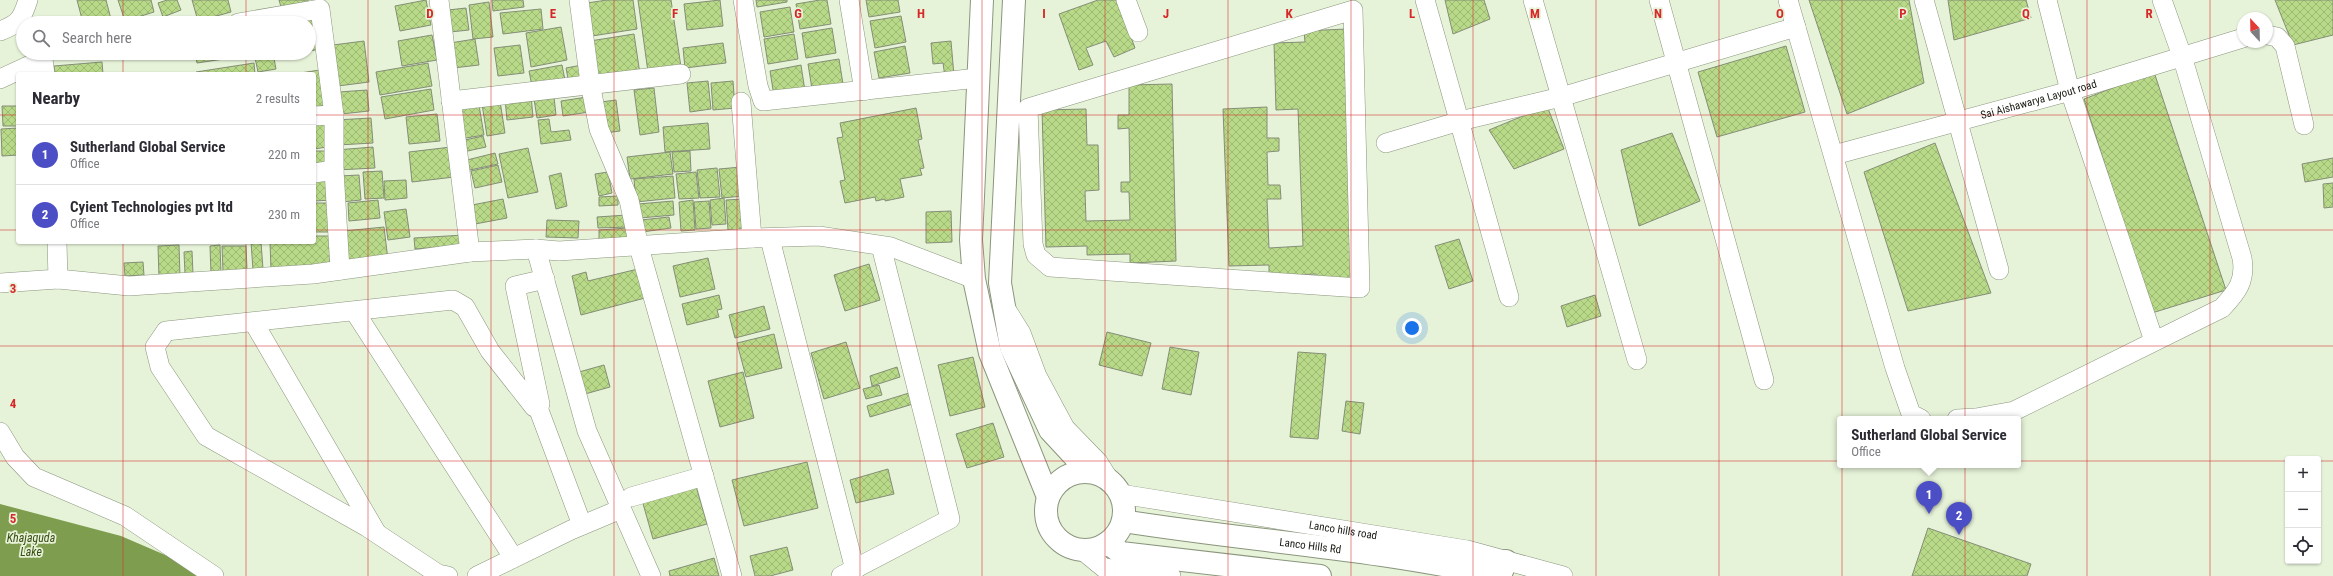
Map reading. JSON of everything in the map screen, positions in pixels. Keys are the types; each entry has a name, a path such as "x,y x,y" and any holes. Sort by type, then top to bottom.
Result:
{"main road":[{"path":"982,0 972,240 974,279 990,353 1048,497"},
{"path":"1014,0 1000,283 1011,347 1050,430 1089,472"},
{"path":"1089,472 1102,475 1115,487 1124,507 1123,521 1118,533 1108,543 1096,549 1082,550 1069,547 1059,541 1051,532 1046,520 1045,508 1048,497 1054,486 1063,478 1076,473 1089,472"},
{"name":"Lanco Hills Rd","path":"1123,521 1233,537 1501,571"},
{"path":"1108,543 1121,553 1313,575"}],"street":[{"path":"23,16 28,0"},
{"path":"439,0 470,252"},
{"path":"579,0 590,84 599,129 628,200 639,246 732,576"},
{"path":"743,0 758,86 763,101 978,78"},
{"path":"848,0 864,91"},
{"path":"1126,0 1138,32"},
{"path":"1425,0 1509,297"},
{"path":"1533,0 1636,360"},
{"path":"1658,0 1764,380"},
{"path":"1788,0 1895,368 1911,414 1915,416"},
{"path":"1924,0 1959,121 1999,270"},
{"path":"2047,0 2070,90 2154,341"},
{"path":"1987,416 2014,411 2222,308 2239,287 2244,273 2242,258 2182,56 2162,0"},
{"path":"282,16 320,10 334,115 334,170 340,270"},
{"path":"1353,10 1360,288 1050,267 1036,255 1033,244 1030,169 1028,108 1353,10"},
{"path":"0,31 14,26 16,24"},
{"path":"1386,143 1460,121 1561,97 1676,64 1796,27"},
{"path":"2273,36 2277,37 2285,46 2304,126"},
{"name":"Sai Aishawarya Layout road","path":"1834,155 2070,90 2237,40"},
{"path":"0,79 41,60"},
{"path":"43,60 46,72"},
{"path":"451,101 681,74"},
{"path":"741,102 761,239 848,573 950,519 881,246"},
{"path":"316,116 334,115"},
{"path":"1004,179 1030,169"},
{"path":"316,172 334,170"},
{"path":"1004,179 1031,189"},
{"path":"0,283 58,279 129,286 313,274 470,252 536,249 559,251 819,236 891,248 974,279"},
{"path":"57,244 58,279"},
{"path":"536,249 587,431 626,503 651,576"},
{"path":"537,405 540,404 515,286 545,279"},
{"path":"448,576 438,574 377,534 206,436 160,367 155,347 166,331 254,323 454,300 465,307 490,351 534,407 537,405"},
{"path":"1004,306 1021,333 1038,376 1065,428 1098,462 1115,487"},
{"path":"355,312 513,557"},
{"path":"254,323 377,534"},
{"path":"537,405 582,525"},
{"path":"0,432 15,457 34,477 125,516 214,576"},
{"path":"477,576 513,557 626,503 704,476"},
{"name":"Lanco hills road","path":"1115,487 1467,550 1501,571 1562,576"},
{"path":"1082,550 1104,568 1171,576"}],"water":[{"name":"Khajaguda Lake","path":"0,504 121,536 214,576 0,576"}],"building":[{"path":"77,0 106,0 110,16 81,16"},
{"path":"118,0 151,0 154,12 141,16 123,16"},
{"path":"167,0 177,0 181,10 163,16 158,3"},
{"path":"192,0 228,0 231,12 216,16 197,16"},
{"path":"279,0 308,0 309,7 283,14"},
{"path":"426,0 431,25 400,31 395,6"},
{"path":"492,0 523,0 524,7 493,11"},
{"path":"607,0 633,0 637,29 592,36 587,3"},
{"path":"638,0 671,0 681,67 648,72"},
{"path":"720,0 723,26 687,30 684,4"},
{"path":"756,0 787,0 787,2 757,7"},
{"path":"827,0 831,24 800,29 796,4"},
{"path":"866,0 898,0 900,12 869,17"},
{"path":"1098,0 1117,0 1135,48 1114,57 1106,41 1086,48 1093,65 1079,70 1059,14"},
{"path":"1445,0 1484,0 1490,19 1453,34"},
{"path":"1809,0 1909,0 1924,83 1847,114"},
{"path":"1948,0 2026,0 2031,18 1954,40"},
{"path":"2275,0 2333,0 2333,35 2293,45"},
{"path":"489,2 493,37 473,39 469,5"},
{"path":"790,7 794,32 764,37 760,12"},
{"path":"466,8 469,30 450,32 448,10"},
{"path":"541,9 543,29 503,34 500,13"},
{"path":"901,16 906,42 875,48 870,21"},
{"path":"316,22 321,49 316,50"},
{"path":"561,27 567,60 531,67 526,33"},
{"path":"832,28 836,53 806,58 802,33"},
{"path":"1346,29 1354,281 1316,283 1316,274 1269,276 1269,265 1229,266 1223,109 1267,107 1267,138 1279,138 1279,151 1267,152 1268,185 1280,185 1281,199 1267,199 1269,248 1303,246 1298,109 1276,110 1274,43 1305,42 1304,31"},
{"path":"634,34 640,74 595,81 590,41"},
{"path":"794,34 798,59 768,64 764,39"},
{"path":"432,35 437,60 402,66 398,41"},
{"path":"475,39 479,65 453,68 450,43"},
{"path":"364,41 369,82 338,86 333,45"},
{"path":"951,41 954,76 945,77 943,63 933,64 931,43"},
{"path":"723,43 726,63 685,68 683,48"},
{"path":"520,45 524,73 498,76 494,48"},
{"path":"905,46 910,73 879,78 874,52"},
{"path":"1786,46 1805,112 1717,137 1698,72"},
{"path":"839,59 843,84 812,89 808,64"},
{"path":"196,60 217,60 197,63"},
{"path":"255,60 274,60 276,69 258,72"},
{"path":"102,62 103,72 55,72 54,66"},
{"path":"254,63 255,72 196,72"},
{"path":"428,63 432,86 380,95 376,72"},
{"path":"562,65 565,80 532,86 529,71"},
{"path":"582,65 585,81 569,84 566,68"},
{"path":"801,65 805,91 774,96 770,71"},
{"path":"326,69 331,105 316,107 316,72 307,72"},
{"path":"2154,72 2226,290 2152,313 2084,99"},
{"path":"708,81 711,109 690,112 687,83"},
{"path":"733,81 735,108 713,110 711,83"},
{"path":"1172,84 1176,261 1130,263 1130,254 1087,255 1087,246 1046,247 1042,110 1086,109 1087,145 1098,145 1099,190 1085,191 1086,221 1130,220 1129,192 1121,192 1121,182 1130,182 1129,128 1118,129 1118,115 1129,115 1129,85"},
{"path":"654,88 659,132 640,135 634,90"},
{"path":"431,89 434,110 385,119 381,97"},
{"path":"367,90 369,111 341,114 339,92"},
{"path":"531,96 533,117 507,120 505,99"},
{"path":"554,97 556,115 537,118 534,99"},
{"path":"587,97 589,112 563,116 561,101"},
{"path":"616,100 620,131 605,133 601,102"},
{"path":"500,101 505,133 487,136 482,104"},
{"path":"479,105 484,135 460,139 455,110"},
{"path":"2,106 16,106 16,126 3,126"},
{"path":"1547,106 1564,149 1514,169 1489,130"},
{"path":"916,108 922,139 918,140 924,168 920,169 922,175 900,179 904,197 885,201 885,199 876,201 875,197 845,203 840,181 845,180 837,138 843,137 840,123"},
{"path":"437,114 440,141 409,144 406,117"},
{"path":"371,118 373,143 338,145 336,120"},
{"path":"549,119 551,132 569,130 571,140 541,144 538,120"},
{"path":"708,123 710,149 665,152 663,127"},
{"path":"325,124 327,147 316,149 316,125"},
{"path":"16,128 16,155 2,156 1,129"},
{"path":"1672,133 1700,201 1639,226 1621,150"},
{"path":"483,136 486,147 463,152 460,141"},
{"path":"1935,143 1991,293 1908,311 1864,172"},
{"path":"373,147 375,168 337,170 336,150"},
{"path":"451,147 454,177 412,182 409,152"},
{"path":"528,148 538,192 508,198 499,154"},
{"path":"316,151 327,151 327,166 316,167"},
{"path":"690,151 691,171 674,172 672,152"},
{"path":"670,152 673,174 630,179 627,157"},
{"path":"495,153 498,164 470,170 467,160"},
{"path":"2333,158 2333,177 2305,182 2302,164"},
{"path":"498,165 502,182 475,188 471,171"},
{"path":"741,167 743,196 722,198 719,169"},
{"path":"717,168 720,197 700,198 697,170"},
{"path":"382,171 384,198 365,199 363,172"},
{"path":"608,172 612,193 599,196 595,174"},
{"path":"696,172 699,198 679,199 676,174"},
{"path":"561,173 567,206 556,209 549,176"},
{"path":"331,174 333,200 316,201 316,175"},
{"path":"359,175 361,200 342,202 340,176"},
{"path":"673,176 675,198 636,202 634,179"},
{"path":"406,180 407,198 385,200 384,181"},
{"path":"2333,183 2333,207 2324,208 2323,184"},
{"path":"618,196 618,205 599,206 599,197"},
{"path":"724,198 726,224 712,225 710,200"},
{"path":"503,199 507,218 475,224 472,205"},
{"path":"744,199 746,229 728,230 726,200"},
{"path":"378,200 380,218 349,221 348,203"},
{"path":"693,200 695,230 681,231 679,202"},
{"path":"673,201 674,215 640,218 638,204"},
{"path":"709,201 711,228 696,229 694,202"},
{"path":"316,203 329,203 330,232 316,232"},
{"path":"406,209 410,237 388,240 384,212"},
{"path":"951,211 952,242 926,243 926,212"},
{"path":"627,215 628,227 598,228 597,217"},
{"path":"669,217 671,228 642,232 641,220"},
{"path":"547,220 579,221 578,238 546,237"},
{"path":"384,227 388,260 348,264 344,231"},
{"path":"627,228 628,241 599,242 599,230"},
{"path":"464,235 465,245 415,249 414,238"},
{"path":"316,236 329,236 330,268 271,270 270,244 316,244"},
{"path":"1459,239 1473,281 1449,289 1435,246"},
{"path":"251,244 261,244 263,269 253,270"},
{"path":"179,245 180,277 159,278 158,246"},
{"path":"220,245 221,273 211,273 210,246"},
{"path":"222,246 246,246 247,270 223,271"},
{"path":"192,251 193,274 185,274 184,252"},
{"path":"708,258 715,289 680,297 673,266"},
{"path":"143,262 144,275 125,276 124,263"},
{"path":"869,264 880,300 845,311 834,275"},
{"path":"638,269 645,298 581,315 572,276 586,272 588,281"},
{"path":"719,295 722,309 717,310 719,317 687,325 682,304"},
{"path":"1595,295 1601,316 1567,327 1561,306"},
{"path":"764,306 770,329 735,338 729,315"},
{"path":"1107,332 1151,343 1142,376 1099,365"},
{"path":"774,334 782,368 746,377 737,343"},
{"path":"846,342 860,388 824,399 811,353"},
{"path":"1170,347 1199,352 1191,395 1162,389"},
{"path":"1298,352 1326,354 1318,439 1290,437"},
{"path":"973,357 985,407 950,416 938,365"},
{"path":"604,365 610,387 585,394 579,372"},
{"path":"897,367 900,377 872,386 870,376"},
{"path":"743,372 754,418 720,427 708,381"},
{"path":"879,385 882,395 866,399 863,389"},
{"path":"909,393 913,404 870,417 867,406"},
{"path":"1346,401 1364,403 1360,434 1342,431"},
{"path":"993,423 1004,457 967,468 956,434"},
{"path":"807,462 818,508 744,526 732,480"},
{"path":"888,469 894,494 856,503 850,480"},
{"path":"696,486 707,524 653,539 642,500"},
{"path":"1928,528 2031,564 2027,576 1912,576"},
{"path":"787,547 793,570 770,576 755,576 750,556"},
{"path":"714,558 719,576 670,576 669,571"}],"place":[{"name":"Sutherland Global Service","path":"1929,514"},
{"name":"Cyient Technologies pvt ltd","path":"1959,535"}]}
